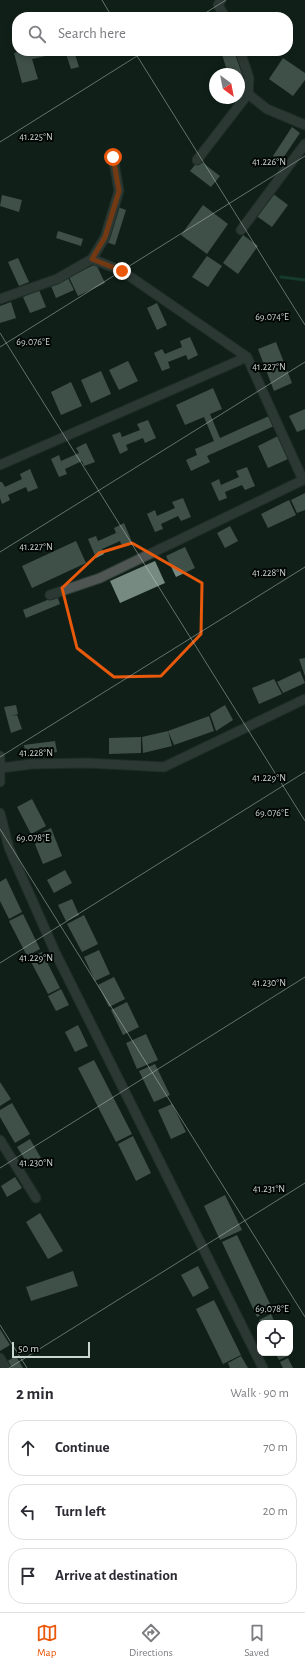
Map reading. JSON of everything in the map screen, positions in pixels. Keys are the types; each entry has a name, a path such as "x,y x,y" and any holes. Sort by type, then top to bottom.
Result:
{"street":[{"path":"221,0 218,5 222,12"},
{"path":"197,160 248,94 249,78 242,56"},
{"path":"248,94 267,109 305,125"},
{"path":"241,230 305,144"},
{"path":"0,300 58,279 92,259 105,237 119,191 113,157"},
{"path":"50,595 100,578 303,480 247,357 122,271 92,259"},
{"path":"0,465 247,357"},
{"path":"1,768 32,764 87,763 164,767 305,699"},
{"path":"0,756 0,782"},
{"path":"0,813 9,848 56,954 263,1368"},
{"path":"0,1140 36,1198"},
{"path":"0,1358 6,1368"}],"highlighted area":[{"path":"132,543 202,583 201,634 161,676 114,677 77,648 62,588 99,553"}],"building":[{"path":"15,56 46,56 32,59 38,79 22,83"},
{"path":"67,56 76,56 79,67 71,69"},
{"path":"223,56 236,56 240,68 226,68"},
{"path":"283,58 305,73 305,80 293,96 269,79"},
{"path":"292,127 300,133 281,161 273,156"},
{"path":"199,160 220,176 211,187 190,171"},
{"path":"272,193 288,205 272,227 255,215"},
{"path":"2,195 22,200 19,212 0,206"},
{"path":"203,205 228,224 207,254 181,235"},
{"path":"118,207 126,210 115,245 106,242"},
{"path":"58,231 83,239 81,246 56,238"},
{"path":"243,235 258,246 238,274 223,263"},
{"path":"207,256 222,266 208,287 192,277"},
{"path":"18,258 29,282 19,286 8,262"},
{"path":"96,264 105,283 78,296 69,277"},
{"path":"68,278 74,290 56,298 51,286"},
{"path":"39,290 46,307 30,313 23,297"},
{"path":"11,302 16,318 0,323 0,306"},
{"path":"157,303 167,325 157,330 147,308"},
{"path":"190,337 198,355 188,360 186,355 168,362 170,368 162,371 154,353 162,349 165,354 182,347 180,341"},
{"path":"276,342 292,383 274,391 258,349"},
{"path":"128,361 138,381 119,390 109,370"},
{"path":"101,371 111,394 91,403 81,380"},
{"path":"71,382 82,406 61,415 51,392"},
{"path":"213,388 222,409 210,414 220,438 269,416 274,426 207,456 210,462 191,471 186,460 197,455 195,449 214,441 204,417 185,425 176,405"},
{"path":"305,409 305,429 297,432 289,416"},
{"path":"148,420 156,438 145,443 143,438 126,445 128,450 120,454 112,435 120,432 122,437 140,430 137,424"},
{"path":"278,436 288,459 268,468 258,446"},
{"path":"86,443 95,462 84,466 82,461 65,469 67,474 59,477 51,459 59,455 61,461 79,453 76,448"},
{"path":"247,467 255,486 245,490 242,485 225,492 227,498 219,501 211,483 219,479 221,485 239,477 236,471"},
{"path":"30,469 38,488 28,492 26,487 8,495 10,500 2,504 0,498 0,482 2,482 5,487 22,479 20,474"},
{"path":"305,493 305,510 297,513 291,500"},
{"path":"183,498 191,517 181,521 178,516 161,524 163,529 155,532 147,514 155,510 157,516 175,508 172,502"},
{"path":"289,500 296,515 268,528 261,514"},
{"path":"124,523 132,542 122,546 120,541 102,549 104,554 96,558 88,539 96,536 98,541 116,533 114,528"},
{"path":"230,526 238,541 225,548 217,533"},
{"path":"76,541 86,563 32,588 22,566"},
{"path":"185,547 195,568 176,577 166,556"},
{"path":"155,561 165,583 120,603 110,581"},
{"path":"57,596 60,604 26,618 23,610"},
{"path":"305,658 305,676 299,659"},
{"path":"300,671 305,683 283,693 277,682"},
{"path":"274,679 282,694 259,704 252,688"},
{"path":"16,705 18,714 11,716 17,715 22,729 11,733 4,707"},
{"path":"225,705 233,720 216,731 210,714"},
{"path":"209,716 214,731 174,745 168,731"},
{"path":"168,731 172,746 143,753 142,737"},
{"path":"141,737 141,753 109,754 109,738"},
{"path":"55,741 57,752 26,757 24,745"},
{"path":"32,799 46,826 31,834 17,807"},
{"path":"51,828 62,856 43,864 32,837"},
{"path":"65,870 72,883 54,893 47,880"},
{"path":"6,878 22,912 9,919 0,901 0,882"},
{"path":"72,899 79,915 66,921 58,905"},
{"path":"23,914 40,949 27,956 9,921"},
{"path":"84,915 98,944 82,952 67,924"},
{"path":"99,950 110,974 95,981 84,957"},
{"path":"42,952 60,988 48,994 29,958"},
{"path":"114,977 125,999 109,1007 98,985"},
{"path":"61,989 69,1005 56,1011 48,996"},
{"path":"127,1002 139,1027 123,1035 111,1010"},
{"path":"78,1025 88,1046 75,1052 65,1032"},
{"path":"146,1034 158,1060 137,1069 126,1043"},
{"path":"94,1060 132,1134 116,1142 78,1068"},
{"path":"155,1064 170,1095 154,1102 139,1071"},
{"path":"0,1082 11,1099 0,1106"},
{"path":"12,1103 30,1134 15,1143 0,1117 0,1110"},
{"path":"172,1104 186,1132 171,1139 158,1110"},
{"path":"133,1136 151,1173 136,1181 118,1144"},
{"path":"30,1139 41,1158 29,1166 17,1147"},
{"path":"15,1177 22,1188 7,1197 1,1186"},
{"path":"225,1195 242,1230 220,1240 204,1206"},
{"path":"40,1213 63,1251 48,1259 26,1222"},
{"path":"237,1235 273,1310 257,1317 222,1242"},
{"path":"198,1266 209,1288 193,1297 181,1275"},
{"path":"73,1271 78,1286 31,1301 26,1287"},
{"path":"214,1300 241,1355 223,1364 196,1309"},
{"path":"271,1314 274,1320 259,1320"},
{"path":"0,1329 10,1345 0,1351"},
{"path":"16,1356 23,1368 10,1368 6,1362"},
{"path":"241,1356 248,1368 230,1368 228,1363"},
{"path":"277,1356 288,1356 279,1360"},
{"path":"288,1358 293,1368 283,1368 280,1362"}],"waterway":[{"path":"281,277 305,280"}],"route":[{"path":"113,157 119,191 105,237 92,259 122,271"}]}
